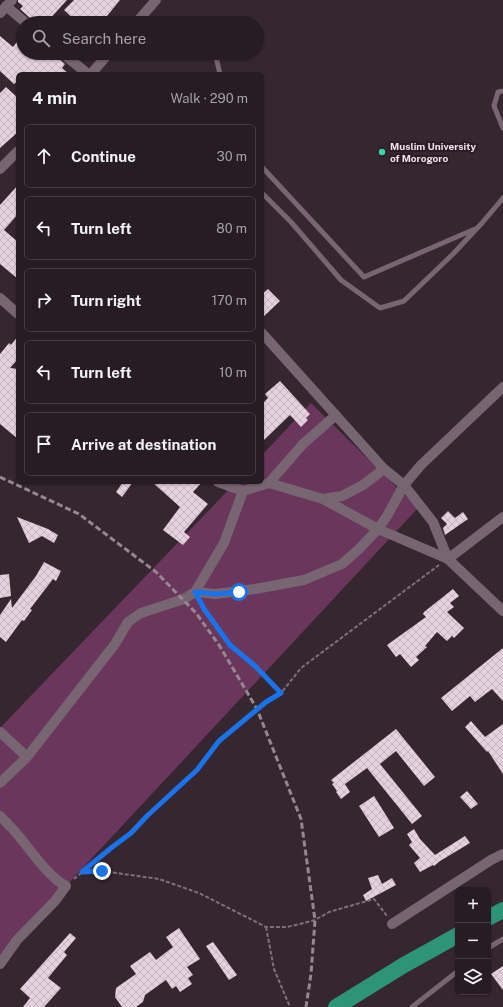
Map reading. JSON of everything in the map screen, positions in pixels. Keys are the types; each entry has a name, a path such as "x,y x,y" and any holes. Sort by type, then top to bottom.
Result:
{"highway":[{"path":"491,916 503,910"},
{"path":"336,1007 404,965 455,937"}],"street":[{"path":"142,16 156,0"},
{"path":"6,6 18,16"},
{"path":"71,60 86,72"},
{"path":"93,72 104,60"},
{"path":"0,169 16,153"},
{"path":"0,298 16,312"},
{"path":"264,335 384,469 404,485 433,522 448,559"},
{"path":"195,592 216,594 239,592 304,580 342,564 378,529 404,485 421,465 503,387"},
{"path":"224,484 243,491 269,483 303,444 336,415"},
{"path":"323,499 342,496 363,485 384,469"},
{"path":"269,483 323,499 378,529 448,559 503,612"},
{"path":"1,785 27,757 115,644 128,622 141,613 177,602 195,592 224,543 243,491"},
{"path":"448,559 503,517"},
{"path":"0,732 27,757"},
{"path":"0,816 40,862 66,886 56,901 17,940 0,964"},
{"path":"392,924 491,860 503,854"}],"lane":[{"path":"217,60 220,72"},
{"path":"503,91 498,92 494,106 503,128"},
{"path":"264,169 364,277 477,228"},
{"path":"264,195 341,280 380,308 404,301 453,254 503,198"},
{"path":"491,946 503,939"},
{"path":"412,1007 455,973"}],"path":[{"path":"66,886 131,833 148,815 197,770 219,741 266,702 281,693 301,668 448,559"},
{"path":"195,592 204,609 230,645 255,666 281,693"},
{"path":"82,872 102,871 159,879 199,893 266,927 288,927 300,924 315,920 329,912 374,899 392,924"},
{"path":"266,927 274,969 290,1007"}],"shaded area":[{"path":"311,403 418,508 0,957 0,728 234,484 264,484 264,453"}],"building":[{"path":"18,0 67,0 52,16 28,16 20,9 23,6 18,2"},
{"path":"74,0 120,0 107,16 70,16 64,10"},
{"path":"0,36 13,47 16,43 16,60 60,60 65,64 62,68 67,72 16,72 16,82 14,84 0,71"},
{"path":"6,87 16,96 16,134 0,148 0,93"},
{"path":"16,187 16,216 4,230 16,240 16,277 0,264 0,205"},
{"path":"268,289 280,301 264,316 264,292"},
{"path":"16,339 16,361 10,368 16,369 16,437 0,424 0,354 9,343 11,345"},
{"path":"280,381 310,414 306,418 308,420 301,427 290,415 264,440 264,402 268,398 265,394"},
{"path":"122,484 132,484 122,497 116,492"},
{"path":"154,484 200,484 193,492 208,504 184,532 190,537 183,545 163,530 180,507"},
{"path":"448,511 455,518 463,512 468,519 445,535 443,528 447,524 441,518"},
{"path":"17,517 48,529 58,535 54,543 42,536 29,543"},
{"path":"44,562 61,571 56,581 53,579 30,609 32,610 24,621 22,620 6,642 0,637 0,615 11,599 12,608 36,576"},
{"path":"9,574 11,596 0,598 0,575"},
{"path":"453,589 459,596 450,603 454,607 447,612 464,628 454,638 452,636 447,641 437,632 425,646 427,647 416,657 419,660 411,667 400,654 396,657 387,645 426,617 423,614 424,612"},
{"path":"503,648 503,701 492,689 475,702 470,696 452,711 441,698"},
{"path":"471,721 485,737 503,724 503,774 488,751 487,752 465,727"},
{"path":"396,729 435,777 424,786 396,751 380,764 422,816 412,824 367,768 345,784 350,792 341,799 332,784 334,783 331,780"},
{"path":"467,791 478,804 471,809 460,797"},
{"path":"374,796 394,828 379,837 359,806"},
{"path":"414,829 420,839 435,855 465,836 470,843 434,866 433,865 420,872 414,863 420,858 409,845 412,842 407,834"},
{"path":"378,875 382,884 392,878 396,885 366,901 363,895 372,889 368,878"},
{"path":"179,928 200,959 187,967 193,975 188,978 192,984 180,992 176,986 172,989 166,980 145,995 143,1002 136,1007 122,1007 115,997 116,988 136,974 130,966 150,952 156,960 173,947 166,937"},
{"path":"70,933 76,938 64,952 67,955 48,978 61,988 44,1007 23,1007 30,998 20,989"},
{"path":"213,942 237,975 229,980 206,946"},
{"path":"503,966 503,990 491,974"}],"railway":[{"path":"0,477 79,514 156,572 196,613 219,645 257,709 301,819 315,920 311,974 306,1007"}],"place":[{"name":"Muslim University of Morogoro","path":"382,152"}],"route":[{"path":"102,871 82,872 131,833 148,815 197,770 219,741 266,702 281,693 255,666 230,645 204,609 195,592 216,594 239,592"}]}
